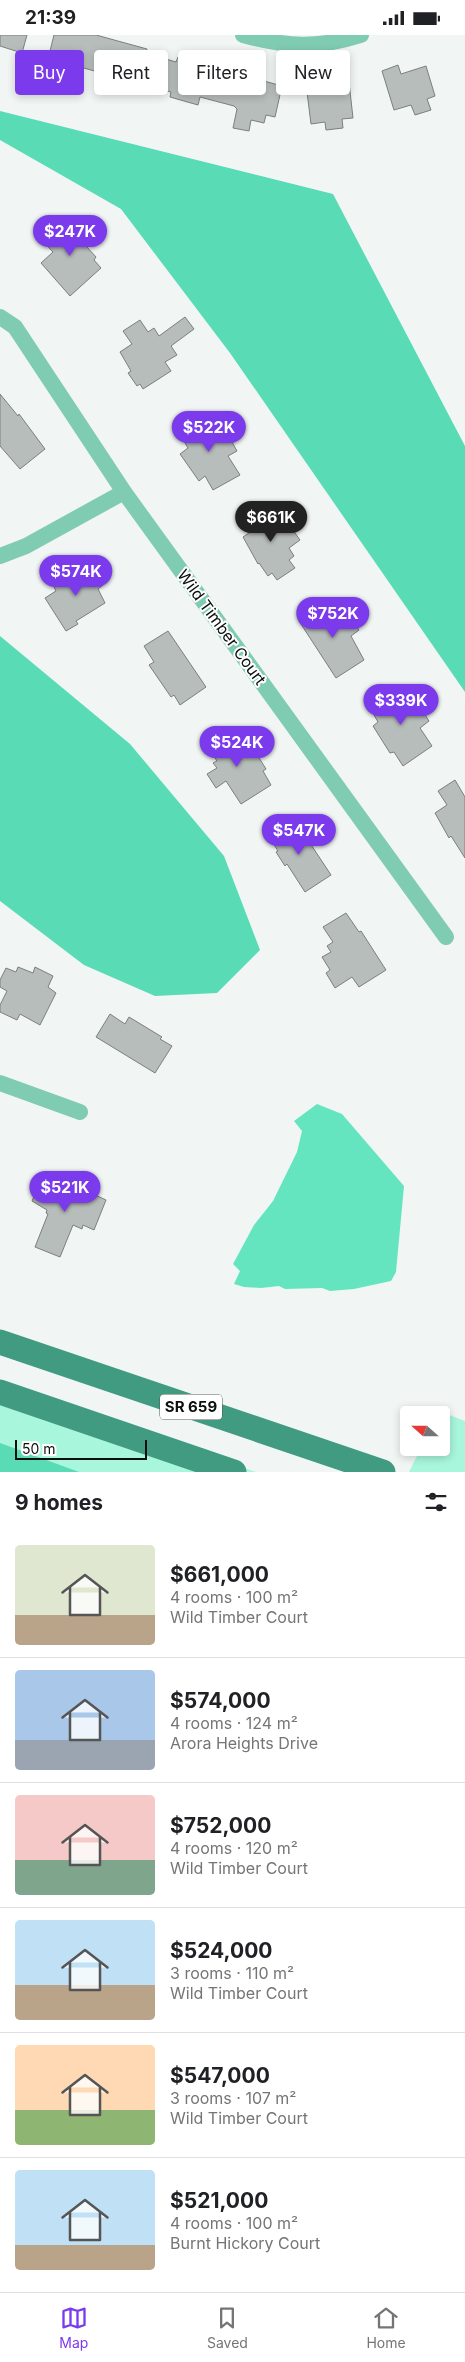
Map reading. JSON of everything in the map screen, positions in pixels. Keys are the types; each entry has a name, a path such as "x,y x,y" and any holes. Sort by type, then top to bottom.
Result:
{"main road":[{"name":"SR 659","path":"0,1342 383,1472"},
{"path":"0,1392 234,1472"}],"street":[{"path":"243,35 272,43 299,46 326,44 361,35"},
{"name":"Wild Timber Court","path":"0,317 15,327 124,492 446,937"},
{"path":"0,556 26,546 124,492"},
{"path":"0,1083 80,1112"}],"shaded area":[{"path":"0,111 333,194 465,446 465,692 230,353 121,209 0,140"},
{"path":"0,636 130,744 224,856 260,950 217,993 155,996 84,965 0,901"},
{"path":"317,1104 342,1114 404,1186 396,1272 391,1281 354,1289 330,1291 322,1288 285,1289 279,1286 261,1288 244,1287 234,1284 240,1271 233,1264 254,1225 273,1201 297,1152 302,1131 294,1121"},
{"path":"0,1387 256,1472 0,1472"},
{"path":"450,1415 465,1421 465,1472 409,1472 417,1456 450,1456"},
{"path":"0,1443 79,1472 0,1472"}],"building":[{"path":"0,35 27,35 23,50 15,51 0,46"},
{"path":"54,35 96,35 147,49 94,50 94,71 84,68 84,50 50,50"},
{"path":"178,57 178,95 266,95 266,82 276,84 276,95 280,95 275,117 266,115 264,123 251,120 249,131 233,128 237,109 234,106 200,97 198,105 170,97 171,92 168,91 168,60 176,62"},
{"path":"398,65 401,74 426,66 435,96 427,99 431,110 415,115 411,105 394,110 382,71"},
{"path":"350,91 353,118 342,119 343,128 326,130 325,122 311,124 307,95 350,95"},
{"path":"54,222 68,238 84,223 96,237 86,246 96,257 94,260 101,268 70,296 41,263 53,252 39,237"},
{"path":"185,317 194,329 171,346 177,355 165,362 171,371 143,389 140,384 137,386 128,373 131,371 120,352 132,344 123,331 140,320 148,332 154,328 159,336"},
{"path":"0,394 18,416 19,414 45,449 20,469 0,446"},
{"path":"209,414 223,438 228,435 237,451 228,456 240,475 213,490 205,476 199,481 180,454 188,448 179,432"},
{"path":"262,505 271,519 278,514 287,528 290,526 300,540 289,548 294,556 289,560 295,568 277,580 272,573 268,576 258,564 243,537 255,529 246,515"},
{"path":"89,564 103,585 98,589 105,603 76,621 78,624 66,631 45,598 56,591 54,587"},
{"path":"327,603 336,618 339,616 342,621 349,616 359,630 351,636 364,660 336,678 299,621"},
{"path":"168,631 206,687 180,705 174,695 171,697 149,665 154,662 144,646"},
{"path":"399,686 416,710 420,707 429,721 420,728 432,746 403,766 394,752 390,753 373,726 378,722 369,706"},
{"path":"230,731 239,746 243,743 251,757 256,753 266,769 263,771 271,785 241,804 226,781 216,788 207,774 217,768 213,763 217,761 207,746"},
{"path":"455,780 465,797 465,858 451,836 449,838 435,813 447,805 438,791"},
{"path":"290,820 300,836 304,834 331,875 305,892 287,864 285,866 268,835"},
{"path":"346,913 359,932 361,931 386,970 359,987 352,977 335,988 326,973 330,970 322,957 331,952 327,946 333,942 323,927"},
{"path":"18,967 33,973 35,967 53,976 48,987 56,993 40,1025 20,1014 17,1020 0,1012 0,1005 7,991 0,987 0,980 6,968 16,972"},
{"path":"110,1014 125,1024 129,1017 162,1037 160,1039 172,1046 155,1073 96,1037"},
{"path":"43,1176 78,1187 106,1200 94,1230 83,1225 82,1229 73,1225 60,1257 35,1247 48,1214 46,1213 47,1210 32,1201"}]}
